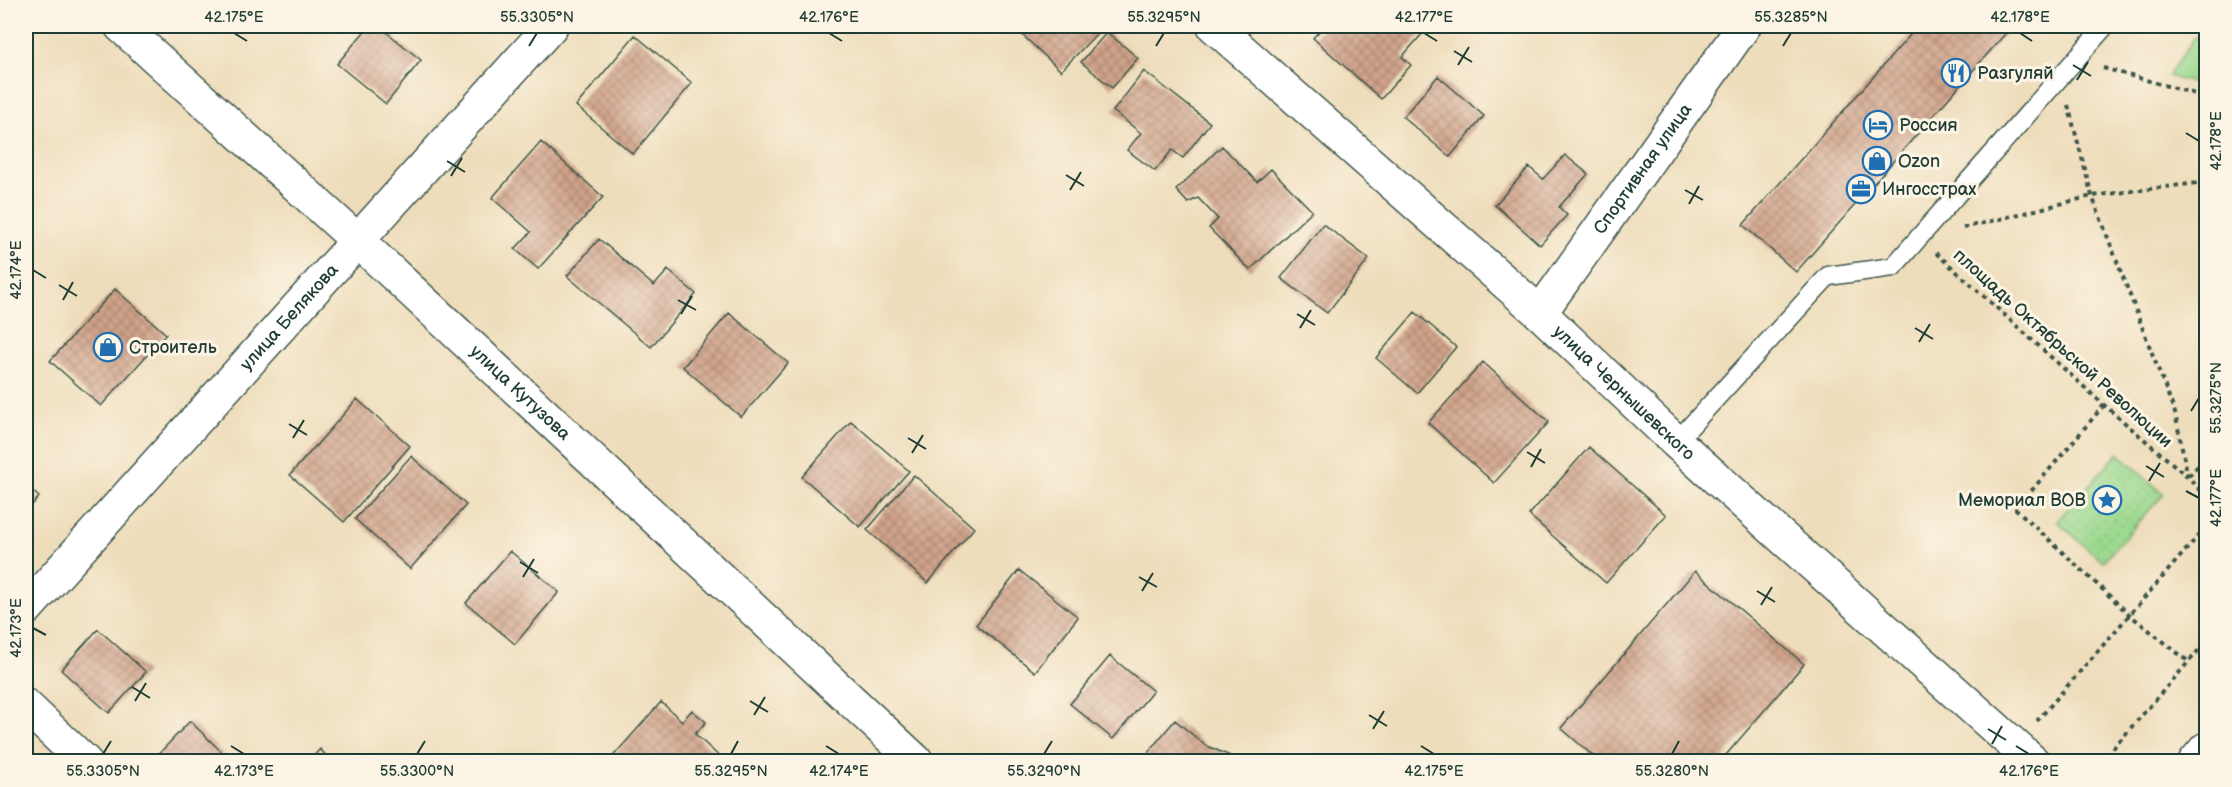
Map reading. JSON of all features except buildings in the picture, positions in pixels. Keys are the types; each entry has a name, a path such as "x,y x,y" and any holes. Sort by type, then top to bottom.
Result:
{"street":[{"name":"улица Кутузова","path":"121,26 358,240 917,762"},
{"name":"улица Белякова","path":"26,609 551,26"},
{"name":"улица Чернышевского","path":"1214,26 1540,313 1676,442 2024,754"},
{"name":"Спортивная улица","path":"1540,313 1744,26"},
{"path":"26,706 85,762"},
{"path":"2195,762 2206,749"}],"lane":[{"path":"1676,442 1828,276 1893,267 2105,26"}],"path":[{"path":"2075,60 2206,97"},
{"path":"2061,76 2092,196 2175,413 2188,477"},
{"path":"1920,238 2092,196 2206,182"},
{"name":"площадь Октябрьской Революции","path":"1920,238 2104,405 2188,477 2206,496"},
{"path":"2104,405 2016,509 2130,615 2189,662"},
{"path":"2188,477 2206,457"},
{"path":"2024,754 2130,615 2206,527"},
{"path":"2101,762 2206,642"}],"green space":[{"path":"2195,37 2206,42 2206,87 2168,76"},
{"path":"2118,453 2164,494 2103,562 2057,521"}],"place":[{"name":"Разгуляй","path":"1956,73"},
{"name":"Россия","path":"1878,125"},
{"name":"Ozon","path":"1877,161"},
{"name":"Ингосстрах","path":"1861,189"},
{"name":"Строитель","path":"108,347"},
{"name":"Мемориал ВОВ","path":"2107,500"}]}
